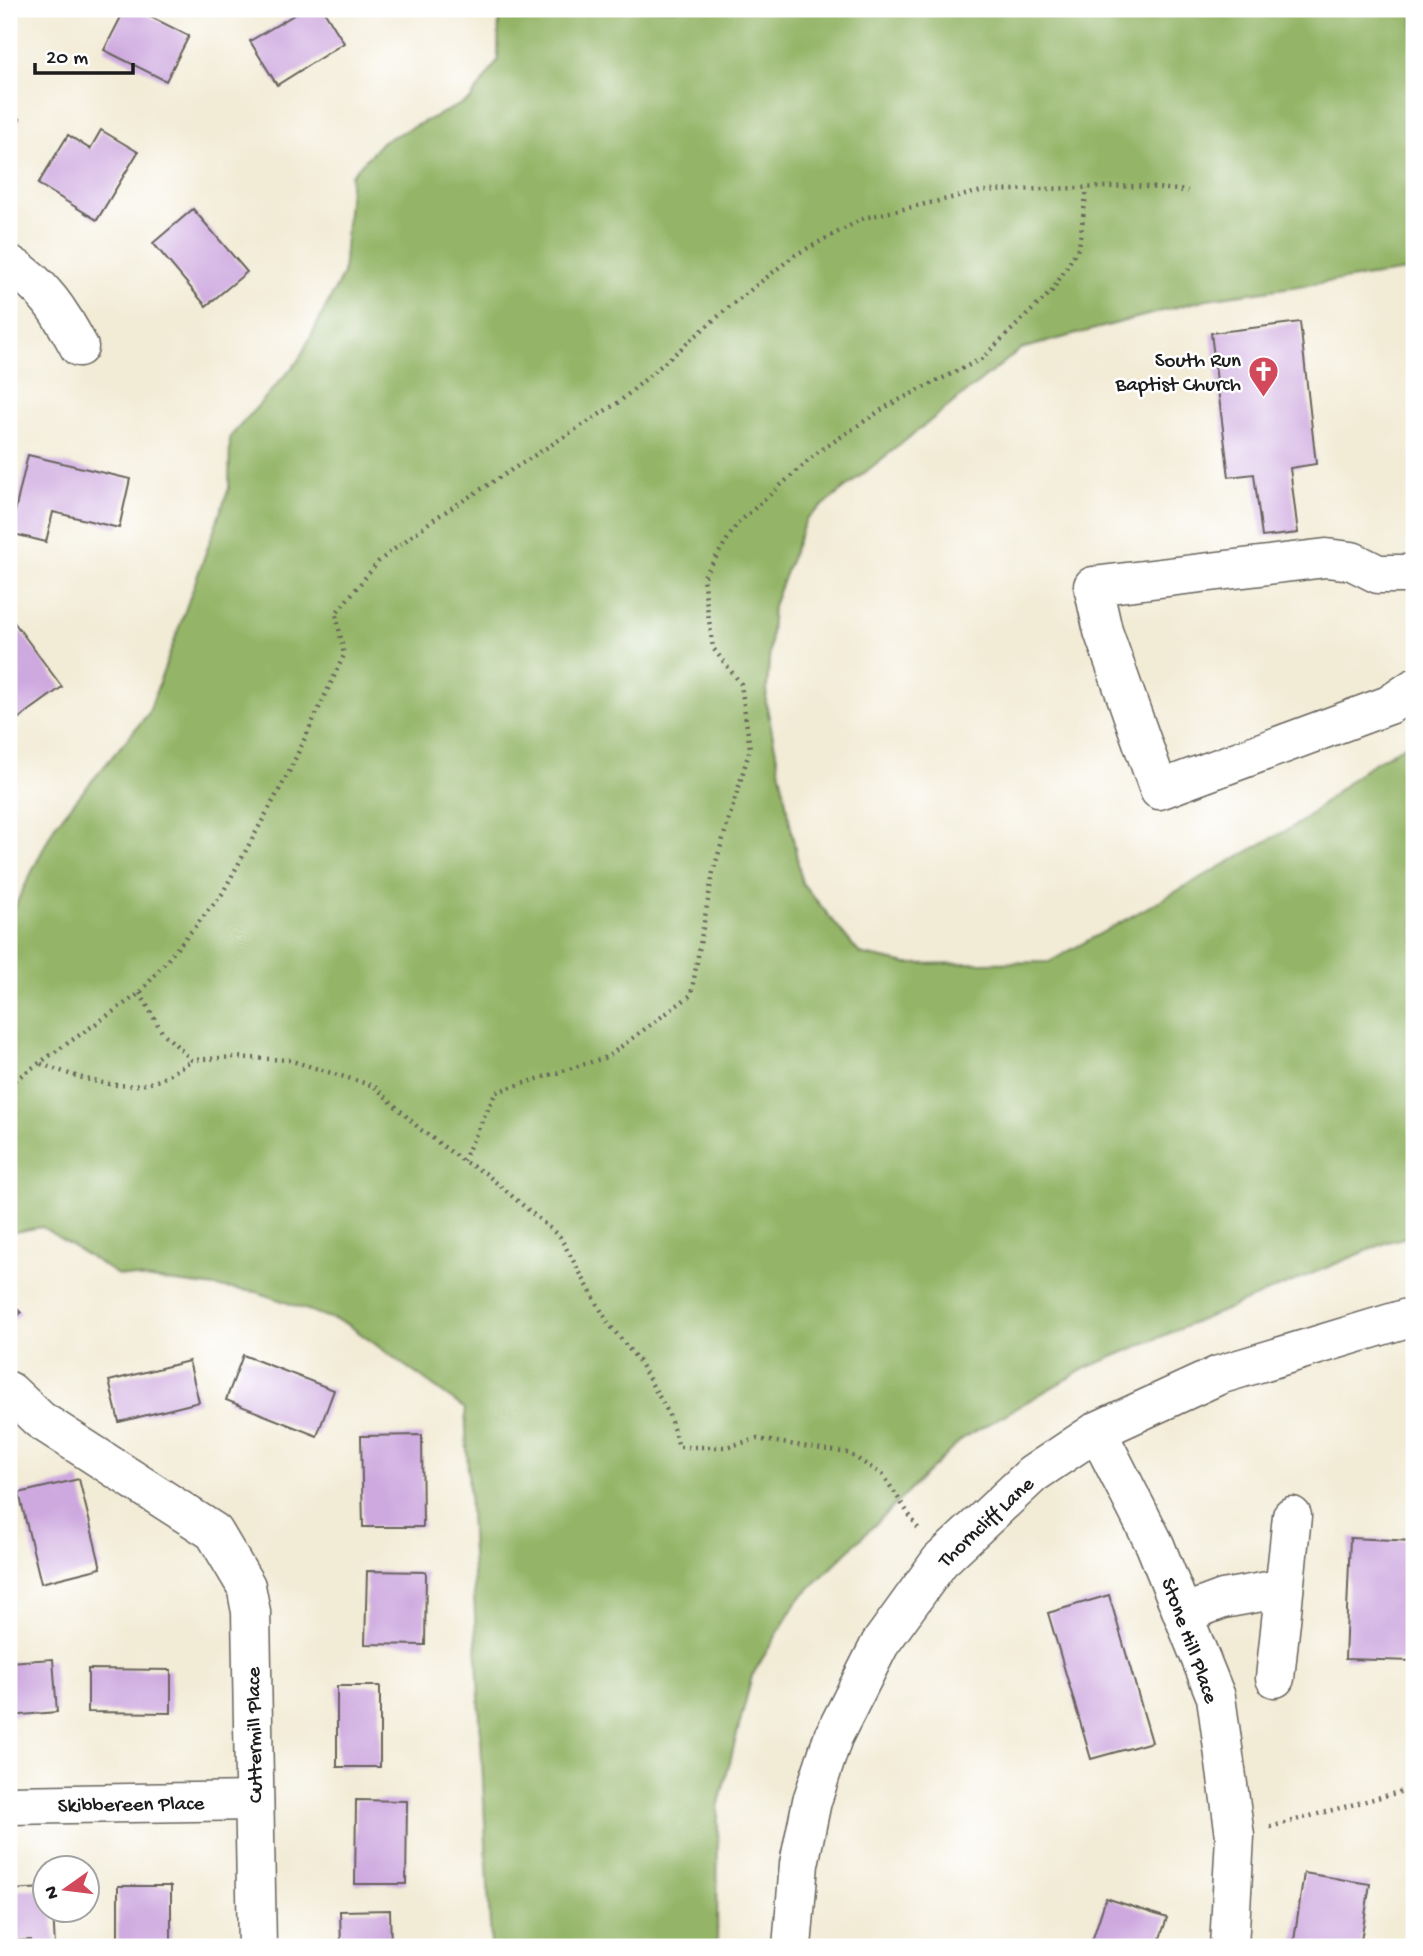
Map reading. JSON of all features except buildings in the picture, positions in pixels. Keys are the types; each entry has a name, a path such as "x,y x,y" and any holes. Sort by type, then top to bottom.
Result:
{"street":[{"path":"9,264 31,279 57,306 79,347"},
{"path":"1414,574 1378,574 1352,561 1326,558 1093,586 1103,631 1159,790 1389,705 1414,688"},
{"name":"Thorncliff Lane","path":"792,1947 799,1864 812,1801 833,1738 880,1644 940,1561 1033,1475 1097,1431 1219,1375 1414,1316"},
{"name":"Cuttermill Place","path":"9,1391 40,1420 214,1532 246,1586 251,1612 257,1947"},
{"name":"Stone Hill Place","path":"1097,1431 1156,1545 1216,1697 1236,1836 1229,1947"},
{"path":"1275,1678 1292,1516"},
{"path":"1183,1614 1223,1600 1284,1588"},
{"name":"Skibbereen Place","path":"9,1805 254,1801"}],"path":[{"path":"9,1084 140,993 222,894 289,772 344,655 336,613 379,561 434,519 619,402 729,307 795,255 864,218 982,191 1136,186 1188,191"},
{"path":"463,1161 496,1092 607,1057 691,995 713,872 750,748 741,684 713,649 703,578 737,524 818,452 889,405 981,359 1052,291 1079,247 1087,188"},
{"path":"140,993 162,1032 192,1060"},
{"path":"40,1064 78,1077 120,1085 157,1081 192,1060 234,1057 289,1060 373,1086 420,1129 463,1161 485,1173 560,1237 608,1323 638,1360 668,1412 679,1447 726,1447 757,1439 848,1453 883,1475 940,1561"},
{"path":"1236,1836 1414,1788"}],"green space":[{"path":"499,9 1414,9 1414,270 1207,299 1021,349 806,519 773,606 766,702 802,883 860,954 907,964 1049,962 1301,822 1364,769 1414,740 1414,1235 1388,1242 1086,1368 962,1439 797,1601 752,1676 718,1808 717,1947 491,1947 465,1409 347,1324 257,1292 118,1275 42,1227 9,1233 9,918 55,825 148,714 229,488 230,437 298,361 343,274 351,175 383,141 470,100 498,60"}],"place":[{"name":"South Run Baptist Church","path":"1264,398"}]}
